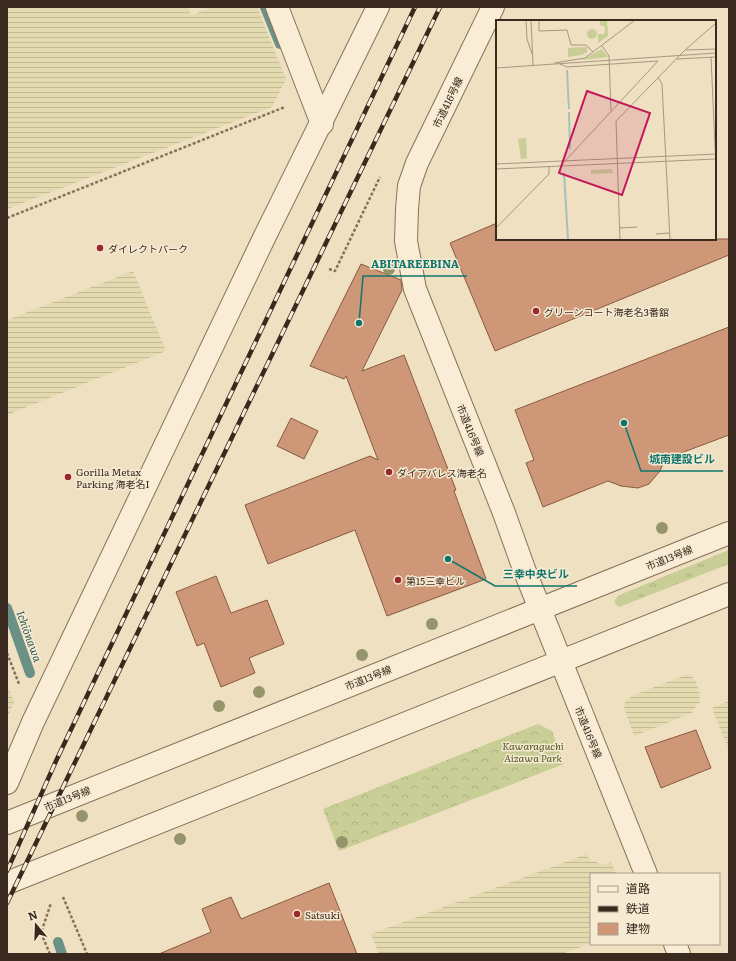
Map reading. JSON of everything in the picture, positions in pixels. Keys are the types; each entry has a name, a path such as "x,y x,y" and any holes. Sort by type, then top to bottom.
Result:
{"street":[{"path":"277,7 322,124"},
{"path":"7,783 37,714 261,246 378,7"},
{"name":"市道416号線","path":"493,7 417,163 409,186 406,209 406,241 415,289 540,609 646,873"},
{"name":"市道13号線","path":"7,820 729,533"},
{"path":"7,883 729,594"},
{"path":"674,945 679,954"}],"path":[{"path":"7,218 311,97"},
{"path":"329,269 335,272 380,177"},
{"path":"63,897 86,954"},
{"path":"50,954 41,933 51,903"}],"shaded area":[{"path":"7,7 188,7 191,15 214,7 257,7 286,79 272,107 7,209"},
{"path":"133,271 166,351 7,415 7,320"},
{"path":"688,674 695,679 700,695 700,702 692,713 634,736 624,708 625,701 634,695"},
{"path":"7,684 14,702 7,719"},
{"path":"729,701 729,751 712,708"},
{"path":"587,854 589,859 603,865 611,862 616,873 590,873 590,943 562,954 379,954 371,934"}],"green space":[{"path":"729,550 729,564 619,607 614,602 617,597 624,593"},
{"name":"Kawaraguchi Aizawa Park","path":"538,724 552,731 564,764 339,851 323,809"}],"building":[{"name":"グリーンコート海老名3番舘","path":"496,223 496,240 729,239 729,255 495,351 450,243"},
{"path":"361,264 401,280 402,290 362,371 404,355 456,490 454,491 486,579 387,616 355,530 268,564 245,505 370,456 378,460 346,376 344,379 310,366"},
{"path":"729,327 729,435 665,459 660,471 649,484 638,488 621,486 608,481 543,507 526,463 534,460 515,410"},
{"path":"291,418 318,431 304,459 277,446"},
{"path":"216,576 231,613 267,600 284,644 249,658 255,673 221,687 204,643 197,646 176,592"},
{"path":"696,730 711,768 661,788 645,747"},
{"name":"Satsuki","path":"329,883 357,954 159,954 211,932 202,909 231,897 241,919"}],"waterway":[{"path":"265,7 280,44"},
{"name":"Ichiōnawa","path":"7,608 30,673"},
{"path":"58,942 62,954"}],"railway":[{"path":"7,871 56,761 415,7"},
{"path":"7,903 440,7"}],"place":[{"name":"ダイレクトパーク","path":"100,248"},
{"name":"グリーンコート海老名3番舘","path":"536,311"},
{"name":"ABITAREEBINA","path":"359,323"},
{"name":"城南建設ビル","path":"624,423"},
{"name":"ダイアパレス海老名","path":"389,472"},
{"name":"Gorilla Metax Parking 海老名I","path":"68,477"},
{"name":"三幸中央ビル","path":"448,559"},
{"name":"第15三幸ビル","path":"398,580"},
{"name":"Satsuki","path":"297,914"}]}
